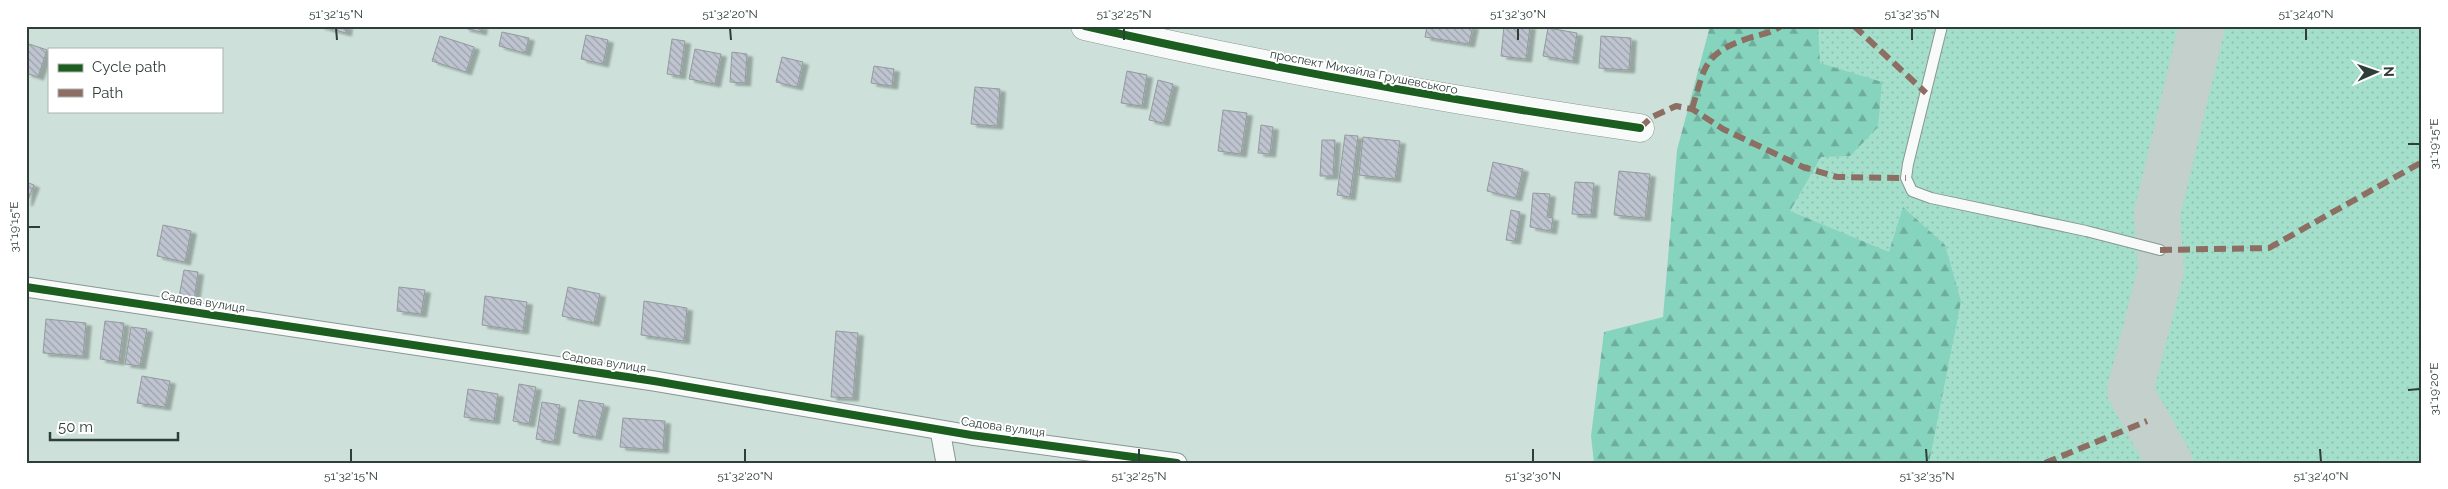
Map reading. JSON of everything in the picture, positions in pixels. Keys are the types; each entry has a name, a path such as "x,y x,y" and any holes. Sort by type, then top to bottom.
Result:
{"street":[{"name":"проспект Михайла Грушевського","path":"1085,26 1164,44 1452,100 1640,128"},
{"name":"Садова вулиця","path":"26,287 654,381 940,430 1177,463"},
{"path":"940,430 946,463"}],"lane":[{"path":"1942,26 1908,164 1906,178 1912,191 1931,198 2086,231 2160,250"}],"green space":[{"path":"1710,26 1818,26 1820,63 1882,82 1878,127 1850,156 1821,157 1790,211 1889,252 1903,207 1945,245 1961,301 1929,463 1594,463 1591,436 1604,332 1663,317 1677,150"},
{"path":"1719,26 2422,26 2422,463 1677,463"}],"building":[{"path":"319,26 347,26 346,33"},
{"path":"465,26 482,26 481,32 464,28"},
{"path":"1427,26 1473,26 1469,44 1425,37"},
{"path":"1504,26 1530,26 1526,59 1501,56"},
{"path":"1548,28 1577,33 1573,61 1543,56"},
{"path":"502,32 529,38 525,53 499,46"},
{"path":"586,35 608,40 603,64 581,59"},
{"path":"440,36 474,47 466,72 432,61"},
{"path":"1601,36 1631,38 1629,70 1599,68"},
{"path":"672,39 685,41 680,76 667,74"},
{"path":"26,43 47,50 38,77 26,73"},
{"path":"695,49 721,54 715,84 689,79"},
{"path":"732,52 747,54 745,83 730,82"},
{"path":"782,57 803,62 797,87 776,82"},
{"path":"874,66 894,69 892,86 871,83"},
{"path":"1127,71 1147,75 1142,106 1121,103"},
{"path":"1158,80 1173,84 1164,123 1149,120"},
{"path":"975,87 1000,89 997,126 971,124"},
{"path":"1223,110 1247,113 1241,154 1218,151"},
{"path":"1261,125 1273,127 1270,154 1258,153"},
{"path":"1345,135 1358,136 1350,197 1337,195"},
{"path":"1363,137 1400,141 1395,179 1359,175"},
{"path":"1322,140 1335,140 1333,176 1320,176"},
{"path":"1493,162 1523,169 1516,198 1487,191"},
{"path":"1619,171 1650,174 1645,218 1614,215"},
{"path":"26,182 34,185 27,203 26,203"},
{"path":"1575,182 1594,183 1591,215 1572,214"},
{"path":"1533,193 1550,194 1547,217 1553,218 1551,231 1530,227"},
{"path":"1511,210 1520,212 1515,241 1506,240"},
{"path":"163,225 191,231 185,262 157,256"},
{"path":"184,270 198,272 194,300 179,297"},
{"path":"399,287 425,290 421,314 397,311"},
{"path":"568,287 600,294 594,323 562,316"},
{"path":"485,296 527,302 523,331 482,325"},
{"path":"644,301 687,308 684,341 641,335"},
{"path":"46,319 86,323 83,356 43,353"},
{"path":"105,321 124,323 119,362 100,359"},
{"path":"131,327 147,329 140,366 125,364"},
{"path":"836,331 858,333 853,398 831,397"},
{"path":"142,376 170,381 165,407 137,403"},
{"path":"519,384 536,387 529,424 513,421"},
{"path":"468,389 498,394 494,421 464,417"},
{"path":"579,400 604,404 596,437 573,433"},
{"path":"542,402 560,405 554,442 536,439"},
{"path":"623,418 665,421 663,450 620,447"}],"taxiway":[{"path":"2170,463 2130,391 2161,270 2157,214 2202,26"}],"marked path":[{"path":"1692,109 1703,72 1714,56 1734,44 1781,26"},
{"path":"1854,26 1926,93"},
{"path":"1640,128 1652,117 1676,106 1692,109 1723,129 1803,167 1837,177 1906,178"},
{"path":"2160,250 2269,248 2422,162"},
{"path":"2045,463 2147,421"}],"cycle path":[{"path":"1085,26 1223,56 1362,83 1640,128"},
{"path":"26,287 654,381 971,435 1177,463"}]}
